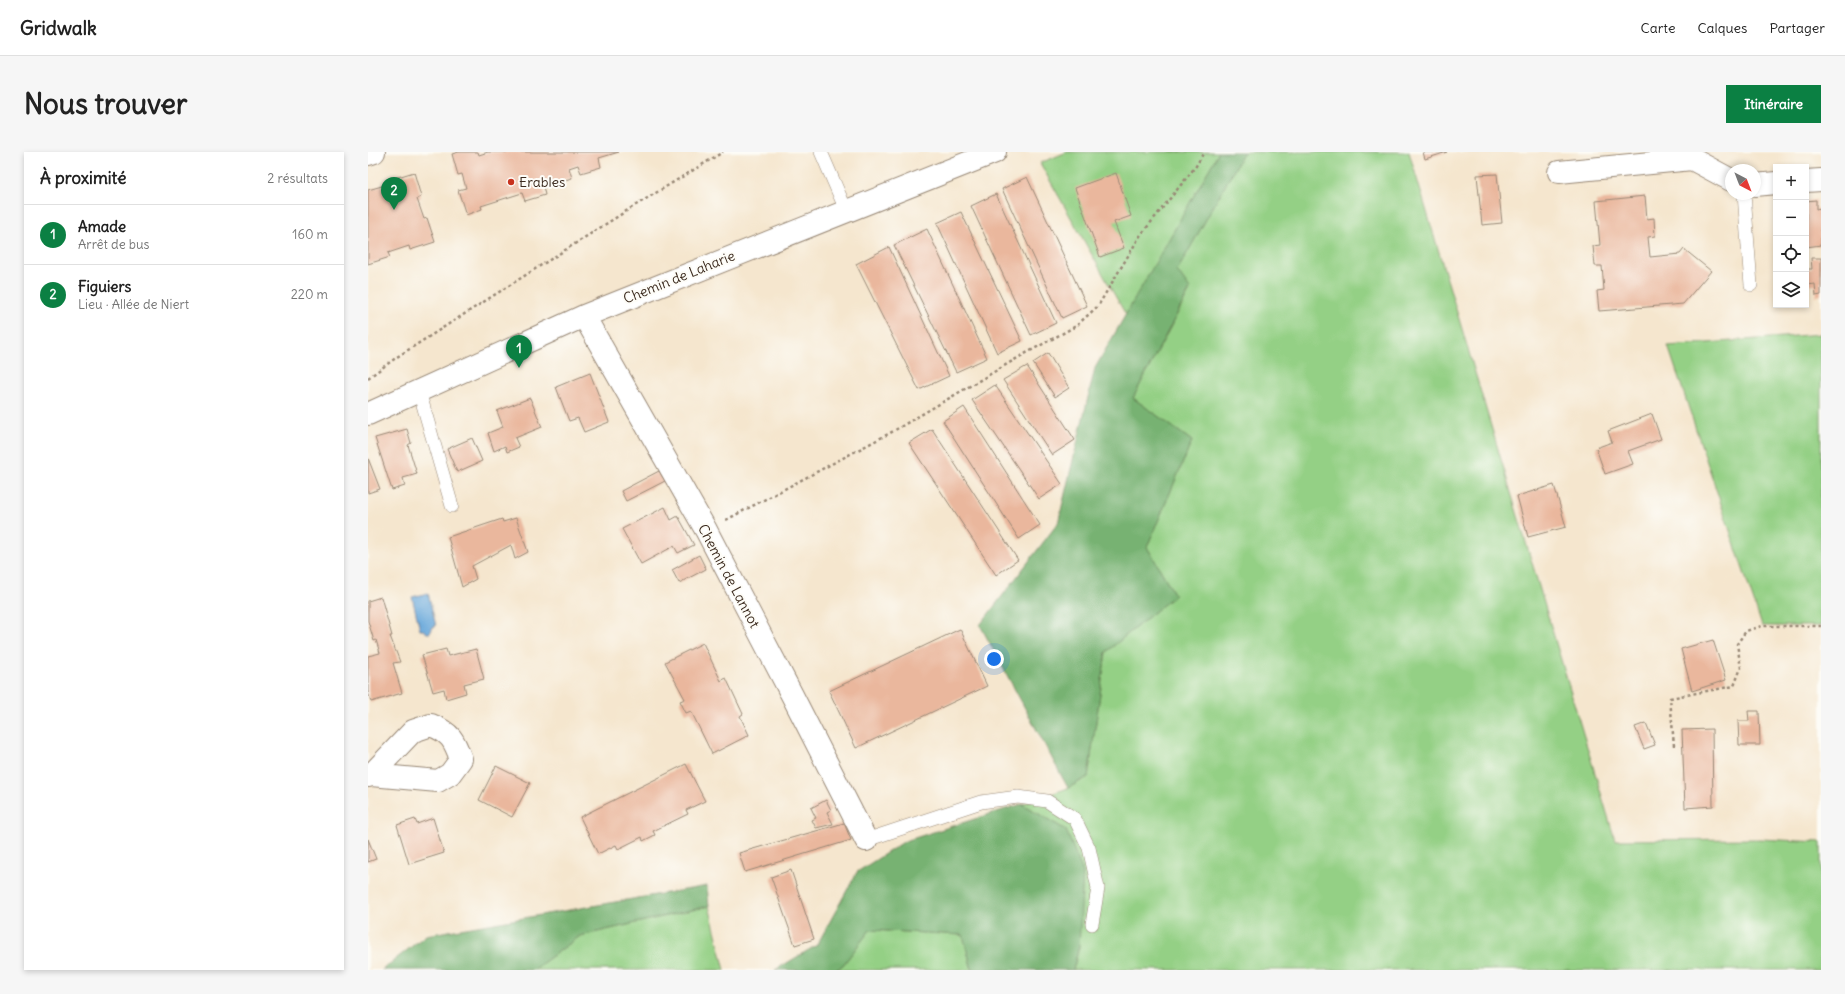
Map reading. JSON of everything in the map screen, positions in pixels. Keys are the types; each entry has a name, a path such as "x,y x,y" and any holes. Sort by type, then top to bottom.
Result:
{"street":[{"path":"368,154 374,152"},
{"name":"Chemin de Laharie","path":"368,414 584,316 846,210 995,152"},
{"path":"1559,172 1692,159 1725,177"},
{"path":"1809,181 1821,180"},
{"path":"1761,184 1773,183"},
{"name":"Chemin de Lannot","path":"584,316 706,530 866,840"}],"lane":[{"path":"821,152 846,210"},
{"path":"1744,200 1750,285"},
{"path":"419,391 452,506"},
{"path":"866,840 981,802 1018,796 1047,801 1075,819 1089,848 1098,888 1092,924"}],"path":[{"path":"368,378 403,352 631,208 723,152"},
{"path":"706,530 890,433 1021,356 1076,326 1098,306 1140,236 1196,166 1204,152"},
{"path":"1674,746 1670,698 1734,686 1741,668 1737,644 1746,631 1762,626 1821,626"}],"green space":[{"path":"1067,152 1219,152 1126,315 1040,163"},
{"path":"1219,152 1244,152 1177,271 1190,289 1133,398 1192,441 1147,547 1175,595 1106,652 1088,777 1068,788 980,625 1058,523 1095,368"},
{"path":"1244,152 1409,152 1615,840 1760,839 1821,842 1821,970 1073,970 1079,947 1066,830 1022,804 1068,788 1088,777 1106,652 1175,595 1147,547 1192,441 1133,398 1190,290 1177,271"},
{"path":"1821,334 1821,626 1762,626 1668,346"},
{"path":"1022,804 1066,830 1083,872 1079,947 1073,970 972,970 963,935 870,930 843,965 836,970 775,970 817,945 857,872 905,841"},
{"path":"707,886 709,906 580,936 533,970 382,970 426,935"},
{"path":"709,906 725,970 533,970 580,936"},
{"path":"870,930 963,935 972,970 836,970 843,965"}],"water":[{"path":"428,593 436,626 433,627 430,633 420,630 412,597"}],"building":[{"name":"Erables","path":"459,152 478,152 479,155 488,152 619,152 599,158 601,167 581,173 578,165 569,168 572,178 543,186 545,195 525,201 522,193 481,206 482,209 466,215 458,190 466,188 462,174 458,175 452,154"},
{"path":"1423,152 1447,152 1425,159"},
{"path":"414,172 421,197 417,199 424,219 427,218 435,242 410,250 409,246 388,253 390,257 368,264 368,190 389,184 388,180"},
{"path":"1116,173 1131,216 1114,222 1124,248 1100,257 1075,188"},
{"path":"1497,174 1502,223 1482,225 1477,175"},
{"path":"1027,177 1087,306 1062,318 1002,189"},
{"path":"996,194 1056,323 1031,335 971,206"},
{"path":"1645,196 1647,219 1654,218 1655,236 1648,237 1650,257 1680,254 1684,249 1711,271 1683,304 1599,311 1597,291 1604,290 1602,266 1595,266 1593,246 1600,245 1596,201"},
{"path":"1816,200 1816,209 1821,208 1821,245 1809,247 1809,236 1809,201"},
{"path":"961,212 1022,341 997,353 937,223"},
{"path":"927,229 987,358 956,372 894,245"},
{"path":"889,247 949,376 919,390 856,264"},
{"path":"1811,258 1821,258 1821,295 1816,296 1815,284 1809,285 1809,269 1812,269"},
{"path":"1048,353 1069,388 1055,397 1033,363"},
{"path":"1027,366 1075,440 1052,455 1003,380"},
{"path":"590,373 609,422 584,432 578,418 569,421 556,387"},
{"path":"995,385 1062,484 1039,499 972,400"},
{"path":"530,398 542,427 515,438 519,447 507,452 505,446 494,451 488,433 503,427 497,411"},
{"path":"964,407 1040,525 1019,539 943,421"},
{"path":"1652,414 1661,439 1628,451 1633,464 1605,474 1596,448 1612,442 1608,431"},
{"path":"407,429 411,443 408,445 417,474 403,478 405,486 392,490 375,438"},
{"path":"932,429 1018,560 996,575 909,443"},
{"path":"472,438 482,461 457,472 447,449"},
{"path":"368,458 380,489 368,493"},
{"path":"659,471 665,481 626,501 621,491"},
{"path":"1554,485 1566,527 1528,537 1517,496"},
{"path":"665,507 671,520 678,516 694,545 678,553 674,546 641,564 622,529"},
{"path":"516,518 528,552 515,559 511,545 472,566 476,579 462,587 448,537 502,519 503,522"},
{"path":"699,555 706,569 679,583 672,570"},
{"path":"381,597 392,636 390,636 400,662 393,663 402,693 371,702 368,691 368,656 380,653 376,640 374,641 368,621 368,601"},
{"path":"960,629 987,686 856,748 829,691"},
{"path":"1713,640 1726,680 1692,691 1681,649"},
{"path":"703,643 721,681 726,678 743,714 740,716 749,735 712,754 691,711 686,713 680,701 685,699 665,662"},
{"path":"446,649 448,656 476,649 484,679 464,684 466,693 446,699 444,689 433,692 422,655"},
{"path":"1748,711 1759,711 1760,745 1739,745 1738,721 1749,721"},
{"path":"1646,723 1655,745 1644,749 1635,727"},
{"path":"1712,729 1713,806 1685,808 1682,730"},
{"path":"686,764 705,801 686,810 688,814 653,831 655,835 643,841 642,837 618,849 616,845 598,854 580,817"},
{"path":"496,766 530,783 512,817 479,800"},
{"path":"826,800 831,810 827,812 833,824 816,828 812,820 816,818 811,808"},
{"path":"433,818 444,853 409,864 397,825 415,819 417,824"},
{"path":"844,823 851,840 745,872 739,853"},
{"path":"368,839 376,859 368,862"},
{"path":"791,870 814,939 795,945 771,877"}],"place":[{"name":"Erables","path":"511,182"},
{"name":"Figuiers","path":"394,210"},
{"name":"Amade","path":"519,368"}]}
